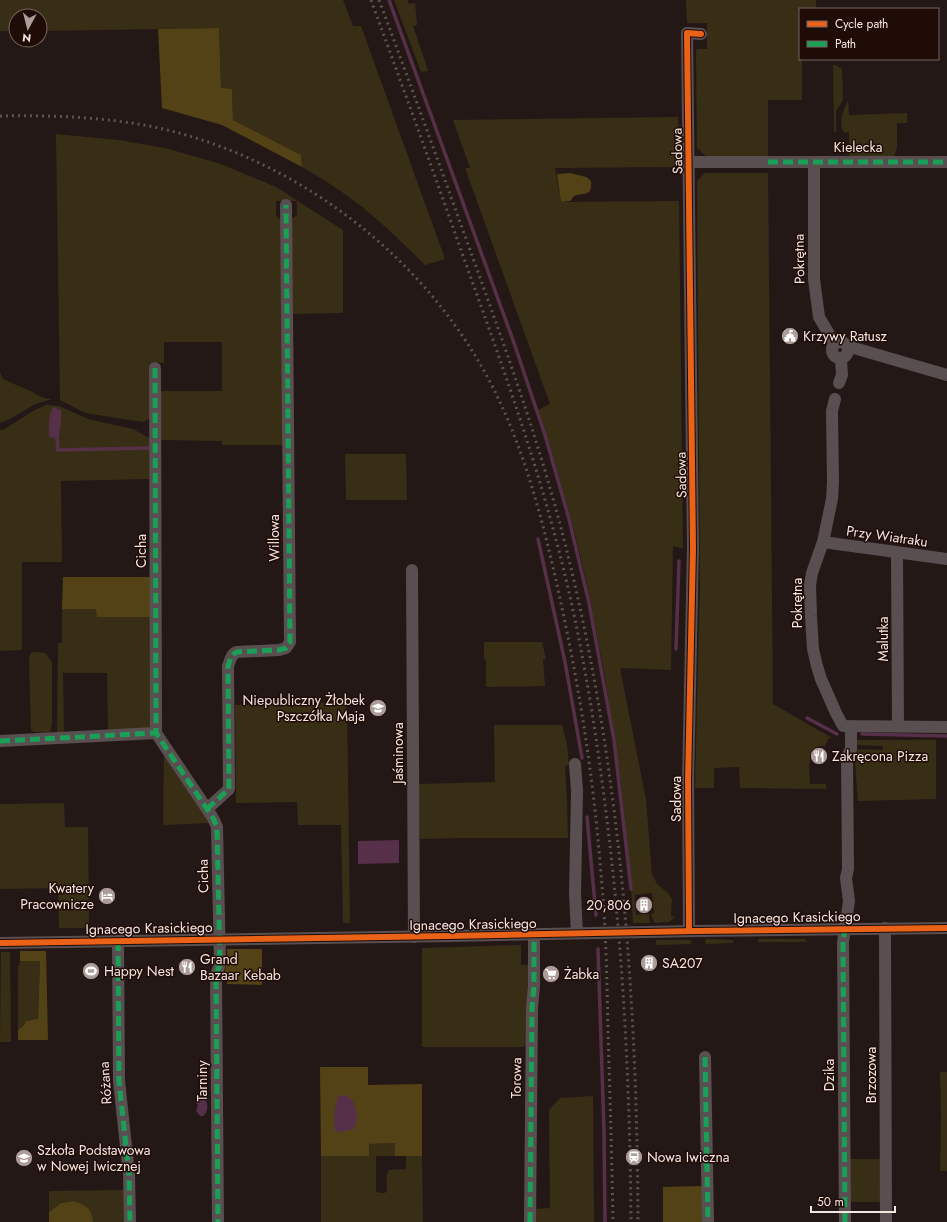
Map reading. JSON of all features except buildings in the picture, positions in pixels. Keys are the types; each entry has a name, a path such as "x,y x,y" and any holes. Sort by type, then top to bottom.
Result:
{"street":[{"name":"Sadowa","path":"689,931 688,781 693,548 687,34 701,34"},
{"name":"Kielecka","path":"689,162 947,162"},
{"name":"Pokrętna","path":"814,168 815,296 819,317 835,344 832,348 834,356 841,359 847,356 847,346"},
{"name":"Willowa","path":"207,809 229,789 228,666 230,660 234,653 237,652 279,650 286,648 290,642 286,205"},
{"path":"835,344 842,342 847,346 946,371"},
{"name":"Pokrętna","path":"839,383 842,375 841,359"},
{"name":"Cicha","path":"155,368 156,733 207,809 217,827 219,940"},
{"name":"Pokrętna","path":"835,399 832,418 832,499 824,542 812,573 810,585 813,649 821,679 836,713 847,726"},
{"name":"Przy Wiatraku","path":"824,542 947,559"},
{"name":"Malutka","path":"897,553 898,726"},
{"name":"Jaśminowa","path":"412,570 414,937"},
{"path":"847,726 947,727"},
{"name":"Dzika","path":"845,1222 843,942 848,901 846,878 848,869 848,757 851,749 847,726"},
{"path":"0,741 156,733"},
{"path":"575,764 577,791 575,894 577,933"},
{"name":"Ignacego Krasickiego","path":"0,943 414,937 845,928 947,928"},
{"name":"Brzozowa","path":"885,928 886,1222"},
{"name":"Torowa","path":"530,1222 534,934"},
{"name":"Tarniny","path":"218,1222 216,975 220,964 219,940"},
{"name":"Różana","path":"118,941 119,1081 129,1174 130,1222"},
{"path":"705,1058 708,1222"}],"shaded area":[{"path":"0,0 343,0 353,26 361,26 445,259 425,265 375,217 337,189 302,167 301,155 233,120 232,89 221,89 219,28 48,31 48,8 8,8 8,31 0,31"},
{"path":"394,0 407,0 409,4 415,3 417,25 413,26 428,71 421,72"},
{"path":"686,0 816,0 816,8 799,8 799,60 802,60 802,100 768,100 768,156 706,156 697,148 696,51 697,49 707,49 707,23 687,23"},
{"path":"219,28 221,88 232,89 233,120 301,155 302,167 222,125 162,108 158,29"},
{"path":"833,65 836,65 842,69 843,100 836,111 836,132 834,132"},
{"path":"848,101 849,115 907,113 907,123 897,123 897,148 894,156 849,156 849,132 844,133 841,125 843,112"},
{"path":"678,117 679,167 555,168 561,202 679,201 683,548 673,546 671,670 620,668 646,800 652,874 657,884 668,893 672,899 671,916 675,917 669,922 654,923 651,914 654,913 652,893 635,895 636,915 649,914 650,923 633,923 631,885 621,784 605,677 588,589 575,534 545,429 538,410 550,404 465,168 470,168 453,120"},
{"path":"56,134 119,140 165,148 221,164 276,187 343,230 343,313 293,314 291,219 297,215 297,201 276,201 276,216 281,220 284,445 222,445 222,441 161,440 161,391 222,391 222,342 164,342 164,363 152,362 150,374 149,419 143,422 85,413 60,400"},
{"path":"570,173 586,177 591,181 590,190 587,193 574,196 570,201 561,202 557,174"},
{"path":"705,173 768,173 773,704 832,738 828,739 825,746 817,746 817,751 815,751 815,754 810,754 810,784 826,784 826,789 740,788 739,767 714,768 714,788 695,788 700,581 697,181"},
{"path":"0,372 2,378 41,396 52,399 35,404 10,419 0,423"},
{"path":"46,405 59,406 88,419 133,429 149,438 149,479 61,481 62,562 22,562 22,650 0,651 0,430 5,429 33,411"},
{"path":"53,407 61,410 59,437 54,438 49,437 49,425"},
{"path":"345,454 406,454 407,500 346,500"},
{"path":"63,577 151,577 151,617 97,617 96,609 62,609"},
{"path":"62,609 97,609 97,617 151,617 152,729 108,732 107,673 63,673 64,734 57,733 58,643 62,643"},
{"path":"484,642 542,642 546,659 543,659 545,686 486,687"},
{"path":"31,653 45,653 52,662 52,724 50,733 34,732 31,730 29,659"},
{"path":"347,702 350,923 343,923 341,825 298,825 297,802 236,803 235,705"},
{"path":"494,725 562,725 567,745 569,765 565,766 568,838 420,839 419,784 495,782"},
{"path":"855,740 936,740 936,799 858,801 854,749 883,750 883,746 854,745"},
{"path":"166,754 210,823 163,825 164,755"},
{"path":"64,803 65,827 88,827 89,928 59,928 58,888 0,889 0,804"},
{"path":"399,840 399,863 358,864 358,841"},
{"path":"706,939 733,940 733,943 705,944"},
{"path":"759,939 805,939 807,942 758,942"},
{"path":"656,940 692,941 691,944 656,945"},
{"path":"521,945 521,965 529,965 529,1039 524,1047 422,1047 422,948"},
{"path":"227,949 262,949 262,985 227,984 227,974 224,973 227,963"},
{"path":"20,951 46,951 48,1040 18,1040 18,1030 26,1021 38,1019 40,961 20,961"},
{"path":"1,952 10,952 11,1042 0,1042"},
{"path":"20,961 40,961 38,1020 29,1020 18,1030 18,966"},
{"path":"320,1067 368,1067 368,1085 422,1084 422,1156 395,1156 395,1143 369,1144 369,1156 321,1156"},
{"path":"940,1072 947,1072 947,1171 940,1171"},
{"path":"339,1095 347,1096 354,1102 357,1117 354,1129 341,1132 335,1131 334,1113"},
{"path":"201,1096 206,1100 207,1104 207,1111 203,1116 200,1116 196,1111 198,1105 196,1103 196,1098"},
{"path":"593,1096 594,1222 534,1222 534,1209 550,1208 549,1110 560,1098"},
{"path":"395,1143 395,1156 376,1156 376,1192 387,1192 387,1178 389,1170 406,1169 406,1156 422,1156 423,1222 321,1222 321,1156 369,1156 369,1144"},
{"path":"847,1159 880,1159 880,1202 848,1202"},
{"path":"702,1186 702,1222 663,1222 663,1187"},
{"path":"124,1190 125,1222 93,1222 91,1213 85,1206 74,1201 61,1203 49,1212 49,1191"},
{"path":"74,1201 88,1208 93,1222 49,1222 49,1212 61,1203"}],"waterway":[{"path":"389,0 513,340 545,435 569,519 589,603 614,740 631,889"},
{"path":"57,438 58,450 148,448"},
{"path":"538,539 565,662 582,758"},
{"path":"676,649 679,561"},
{"path":"807,718 837,734"},
{"path":"862,734 947,736"},
{"path":"587,817 596,915"},
{"path":"598,949 604,1131 605,1222"}],"railway":[{"path":"371,0 514,402 549,513 574,615 587,680 597,746 617,914 627,1068 631,1222"},
{"path":"379,0 525,406 554,502 576,589 594,678 620,859 628,950 633,1041 637,1132 638,1222"},
{"path":"0,116 100,119 139,124 159,128 213,144 264,165 314,193 360,226 402,263 440,305 472,351 499,400 529,476 544,529 556,582 581,707 595,807 604,914 607,973 613,1222"}],"marked path":[{"path":"768,162 947,162"},
{"path":"207,809 229,789 228,666 231,658 233,654 237,652 279,650 286,648 290,642 286,205"},
{"path":"155,368 156,733 213,818 217,827 220,964 216,975 218,1222"},
{"path":"0,741 156,733"},
{"path":"845,929 843,942 845,1222"},
{"path":"530,1222 534,934"},
{"path":"118,941 119,1081 129,1174 130,1222"},
{"path":"705,1057 708,1222"}],"cycle path":[{"path":"689,931 688,781 693,548 687,33 701,34"},
{"path":"0,943 947,928"}],"place":[{"name":"Krzywy Ratusz","path":"790,336"},
{"name":"Niepubliczny Żłobek Pszczółka Maja","path":"378,708"},
{"name":"Zakręcona Pizza","path":"819,756"},
{"name":"Kwatery Pracownicze","path":"107,896"},
{"name":"20,806","path":"644,905"},
{"name":"SA207","path":"649,963"},
{"name":"Grand Bazaar Kebab","path":"187,967"},
{"name":"Happy Nest","path":"91,971"},
{"name":"Żabka","path":"551,974"},
{"name":"Nowa Iwiczna","path":"634,1157"},
{"name":"Szkoła Podstawowa w Nowej Iwicznej","path":"24,1158"}]}
